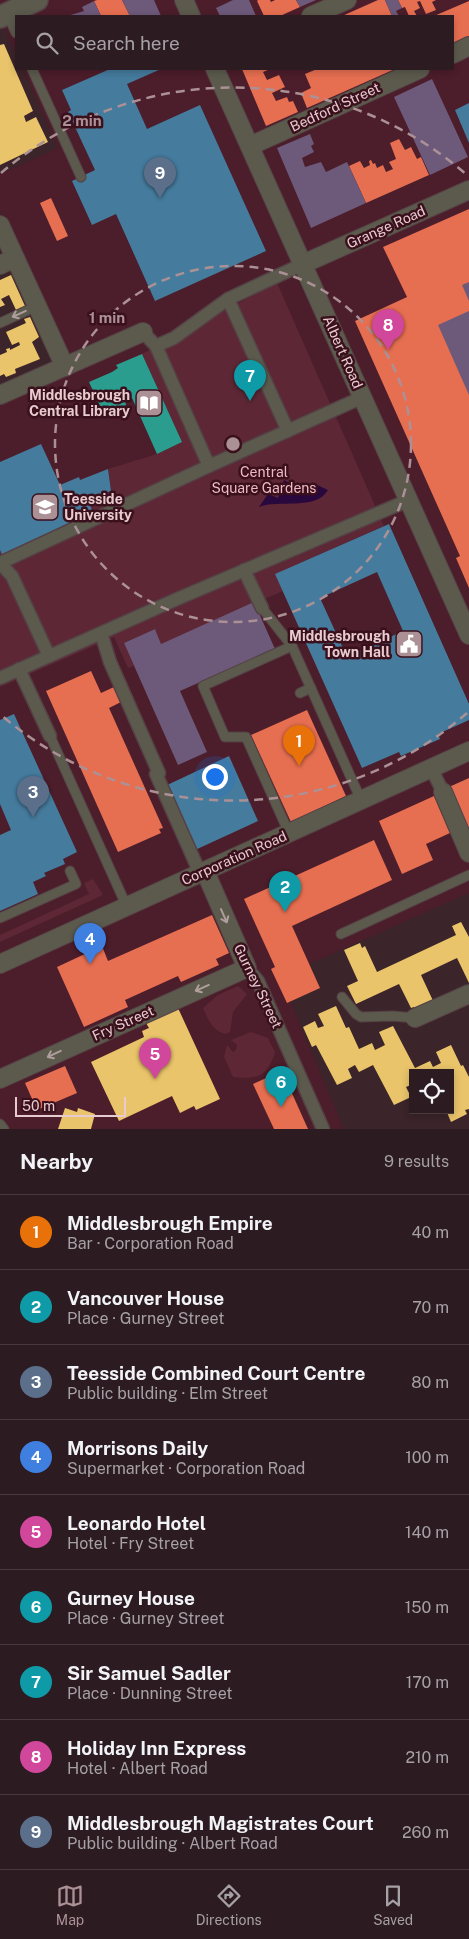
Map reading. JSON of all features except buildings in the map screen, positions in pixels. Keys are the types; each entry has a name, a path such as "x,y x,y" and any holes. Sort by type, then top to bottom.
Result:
{"street":[{"path":"9,10 37,0"},
{"path":"184,0 191,15"},
{"path":"313,15 347,0"},
{"path":"454,54 469,46"},
{"name":"Albert Road","path":"215,70 409,500 465,615 469,635"},
{"name":"Bedford Street","path":"250,146 418,70"},
{"name":"Grange Road","path":"304,264 469,190"},
{"path":"0,225 8,262 38,306 65,367"},
{"path":"156,346 174,338 228,299 304,264"},
{"path":"228,299 288,431"},
{"path":"0,395 143,332 156,346 209,466"},
{"path":"49,656 12,576 0,563 363,397"},
{"path":"0,678 244,570 409,500"},
{"path":"244,570 262,608"},
{"path":"100,633 110,662 159,773 156,774 202,872"},
{"path":"19,669 50,736"},
{"name":"Corporation Road","path":"0,964 469,751"},
{"path":"432,768 469,853"},
{"name":"Gurney Street","path":"202,872 247,968 258,981 323,1129"},
{"name":"Fry Street","path":"0,1079 247,968"},
{"path":"415,1018 469,994"}],"lane":[{"path":"9,10 15,30"},
{"path":"32,70 81,177"},
{"path":"0,322 38,306"},
{"path":"262,608 292,646 361,800"},
{"path":"289,833 246,738 225,737 226,730 203,686 292,646"},
{"path":"300,693 311,688"},
{"path":"50,736 127,907"},
{"path":"0,918 76,884 70,870"},
{"path":"341,934 469,875"},
{"path":"342,997 361,1018 393,1016 415,1018"},
{"path":"0,1124 4,1129"}],"shaded area":[{"path":"0,0 469,0 469,893 280,977 344,1129 0,1129 0,386 73,353 66,352 60,346 0,211 0,174 58,148 23,70 454,70 454,15 15,15 15,52 0,17","holes":["303,264 359,408 291,265"]},
{"path":"284,480 296,487 315,490 317,485 328,490 315,500 259,507 268,494 278,498"}],"green space":[{"name":"Central Square Gardens","path":"277,283 384,526 276,574 283,591 161,644 155,629 124,643 134,666 128,668 114,637 0,687 0,550 3,556 93,513 89,500 111,490 108,469 157,454 182,442 142,354"},
{"path":"93,879 103,895 0,942 0,935 89,894 84,883"},
{"path":"238,986 247,994 233,1012 230,1032 226,1034 214,1027 203,1008 218,995"},
{"path":"251,1032 268,1038 275,1052 272,1060 261,1075 249,1078 233,1077 224,1057 227,1045 233,1052 236,1050 237,1045 231,1040"}],"place":[{"name":"Middlesbrough Magistrates Court","path":"160,198"},
{"name":"Holiday Inn Express","path":"388,350"},
{"name":"Sir Samuel Sadler","path":"250,401"},
{"name":"Middlesbrough Central Library","path":"149,403"},
{"name":"Teesside University","path":"45,507"},
{"name":"Middlesbrough Town Hall","path":"409,644"},
{"name":"Middlesbrough Empire","path":"299,766"},
{"name":"Teesside Combined Court Centre","path":"33,817"},
{"name":"Vancouver House","path":"285,912"},
{"name":"Morrisons Daily","path":"90,964"},
{"name":"Leonardo Hotel","path":"155,1079"},
{"name":"Gurney House","path":"281,1107"}]}
